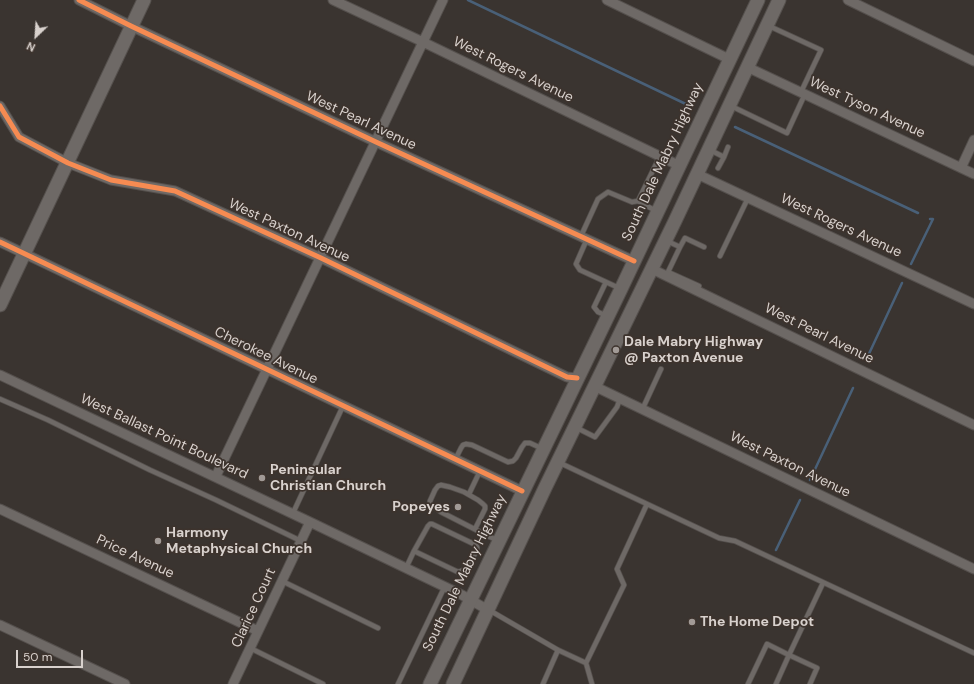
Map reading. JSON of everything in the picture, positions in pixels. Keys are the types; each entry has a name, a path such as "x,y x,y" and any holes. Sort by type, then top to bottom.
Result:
{"main road":[{"path":"0,305 144,0"},
{"name":"South Dale Mabry Highway","path":"430,684 680,166 758,0"},
{"path":"767,25 774,0"},
{"path":"453,684 594,386 666,240 779,0"},
{"path":"697,174 692,168 692,159 704,114"},
{"path":"675,221 685,180 684,173 680,166"},
{"path":"594,386 589,381 589,372 601,330"},
{"path":"573,431 580,395 580,385 577,378"}],"street":[{"name":"West Pearl Avenue","path":"79,0 376,142 634,260"},
{"name":"West Rogers Avenue","path":"333,0 680,166"},
{"path":"216,476 443,0"},
{"path":"606,0 729,59"},
{"path":"850,0 974,60"},
{"name":"West Tyson Avenue","path":"747,67 974,174"},
{"name":"West Paxton Avenue","path":"0,106 19,137 68,162 111,180 176,191 321,258 567,377 577,378"},
{"path":"961,168 974,140"},
{"name":"West Rogers Avenue","path":"697,174 974,304"},
{"name":"Cherokee Avenue","path":"0,242 522,491"},
{"name":"West Pearl Avenue","path":"652,269 974,425"},
{"name":"West Ballast Point Boulevard","path":"0,375 216,476 445,586 488,610"},
{"name":"West Paxton Avenue","path":"594,386 974,569"},
{"name":"Price Avenue","path":"0,509 258,631"},
{"name":"Clarice Court","path":"233,684 310,522"},
{"path":"0,625 125,684"}],"lane":[{"path":"729,105 787,133 821,50 767,25"},
{"path":"718,168 728,147"},
{"path":"708,150 724,157"},
{"path":"638,201 660,156"},
{"path":"621,289 580,270 576,264 598,199 608,192 632,202 638,201 658,211"},
{"path":"720,256 748,198"},
{"path":"696,290 699,286 668,272 685,238 704,247"},
{"path":"666,240 680,247"},
{"path":"606,282 594,307 598,312 607,316"},
{"path":"642,410 661,369"},
{"path":"0,399 67,429 162,476 301,541"},
{"path":"573,431 595,437 617,407 620,399"},
{"path":"293,513 343,406"},
{"path":"455,460 463,445 466,444 472,445 508,462 513,461 516,458 525,443 530,443 543,449"},
{"path":"558,462 719,538 735,541 974,653"},
{"path":"469,494 480,471"},
{"path":"475,529 485,506 469,494 450,487 441,485 438,486 430,503 431,505 441,512 475,529 499,541"},
{"path":"592,684 586,663 624,585 618,569 647,504"},
{"path":"406,568 414,551 430,524 476,545 477,547 477,550 466,569 458,572 414,551"},
{"path":"282,581 378,628"},
{"path":"776,684 824,583"},
{"path":"398,684 445,586"},
{"path":"488,610 558,650 586,663"},
{"path":"748,684 767,644 817,668 810,684"},
{"path":"250,648 323,684"},
{"path":"543,684 558,650"}],"waterway":[{"path":"468,0 690,106"},
{"path":"735,127 918,213"},
{"path":"911,264 933,219 930,219"},
{"path":"867,358 902,283"},
{"path":"810,480 853,388"},
{"path":"776,550 800,500"}],"cycle path":[{"path":"79,0 376,142 634,261"},
{"path":"0,106 19,137 68,163 111,180 175,191 321,258 567,377 577,378"},
{"path":"0,242 522,491"}],"place":[{"name":"Dale Mabry Highway @ Paxton Avenue","path":"616,350"},
{"name":"Peninsular Christian Church","path":"262,478"},
{"name":"Popeyes","path":"458,507"},
{"name":"Harmony Metaphysical Church","path":"158,541"},
{"name":"The Home Depot","path":"692,622"}]}
